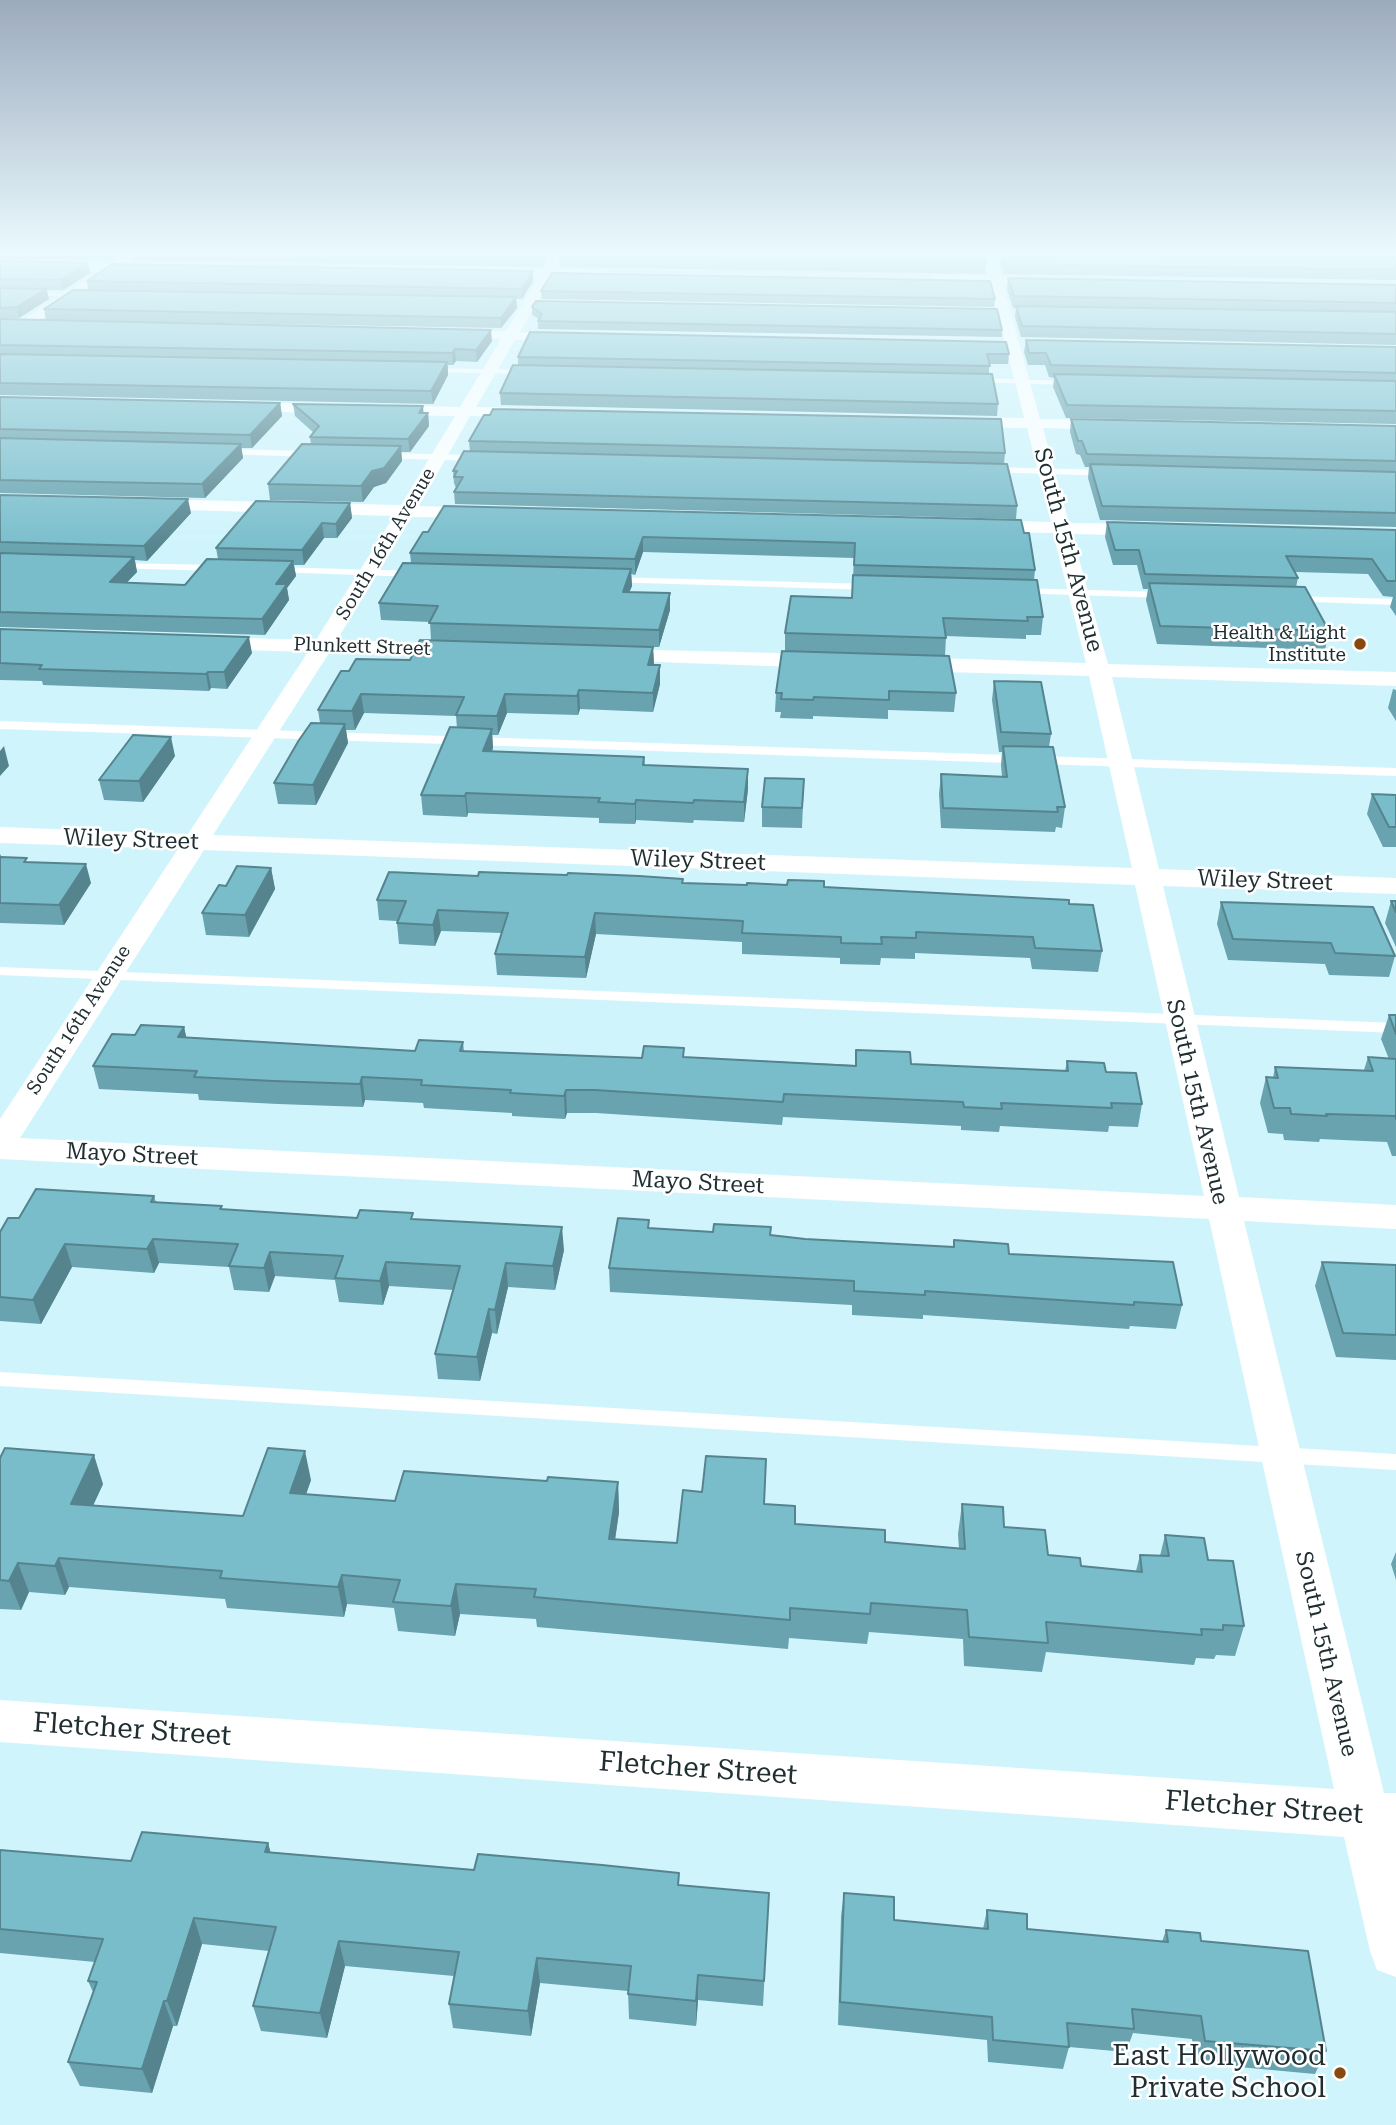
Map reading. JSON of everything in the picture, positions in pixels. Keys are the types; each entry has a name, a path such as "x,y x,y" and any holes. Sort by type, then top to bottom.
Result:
{"street":[{"name":"South 16th Avenue","path":"0,1146 369,573 499,354"},
{"name":"South 15th Avenue","path":"1015,354 1099,670 1280,1455 1380,1816 1396,1951"},
{"path":"219,407 549,413"},
{"path":"937,422 1136,426"},
{"path":"136,504 503,513"},
{"path":"958,525 1173,531"},
{"name":"Plunkett Street","path":"189,642 476,651"},
{"path":"586,654 849,662"},
{"path":"891,664 1396,679"},
{"name":"Wiley Street","path":"0,835 1396,886"},
{"name":"Mayo Street","path":"0,1146 1396,1217"},
{"name":"Fletcher Street","path":"0,1721 1380,1816"}],"lane":[{"path":"419,370 544,372"},
{"path":"968,380 1079,383"},
{"path":"219,452 329,455"},
{"path":"370,456 494,459"},
{"path":"978,470 1117,473"},
{"path":"96,565 232,569"},
{"path":"259,570 424,574"},
{"path":"605,579 884,587"},
{"path":"1009,591 1175,596"},
{"path":"1272,598 1396,602"},
{"path":"0,724 1396,772"},
{"path":"0,971 1396,1028"},
{"path":"0,1380 1396,1462"}],"building":[{"path":"0,354 447,362 431,391 0,383"},
{"path":"519,354 987,354 990,366 518,357"},
{"path":"1046,354 1396,354 1396,373 1051,365"},
{"path":"513,365 992,374 998,404 500,393"},
{"path":"1054,374 1396,381 1396,411 1067,405"},
{"path":"0,397 280,403 250,435 0,429"},
{"path":"293,404 423,406 419,413 428,413 408,439 310,437 319,426"},
{"path":"493,409 1001,419 1005,453 469,441 484,415 490,415"},
{"path":"1071,419 1396,426 1396,461 1087,454 1082,441 1078,441"},
{"path":"0,438 241,444 202,484 0,480"},
{"path":"302,444 401,446 384,468 372,471 361,486 268,484"},
{"path":"464,451 1007,464 1017,506 454,492 463,477 454,477 457,471 453,471"},
{"path":"1090,464 1396,472 1396,513 1102,506"},
{"path":"0,495 188,499 144,546 0,542"},
{"path":"256,501 350,503 336,524 322,523 302,550 216,548"},
{"path":"444,506 1021,520 1024,533 1029,533 1035,570 854,565 855,543 643,537 635,559 410,553 423,532 428,532"},
{"path":"1107,522 1396,530 1396,581 1387,581 1372,559 1286,556 1298,578 1145,574 1139,550 1115,550"},
{"path":"0,553 134,557 110,582 185,585 207,559 293,561 276,584 287,584 262,619 0,612"},
{"path":"403,563 631,569 623,592 670,593 659,630 429,623 438,606 379,603"},
{"path":"853,575 1037,580 1043,617 1027,617 1028,621 943,618 946,638 785,633 791,596 852,598"},
{"path":"1149,583 1305,587 1329,631 1160,626"},
{"path":"0,629 249,637 224,672 206,674 39,669 42,665 0,663"},
{"path":"420,640 653,647 648,665 660,665 653,693 579,690 577,696 505,694 497,716 456,715 464,697 361,694 352,711 318,710 341,671 349,671 356,659 410,660"},
{"path":"782,651 949,656 956,693 889,691 889,700 814,697 813,700 781,699 782,693 776,693"},
{"path":"994,681 1041,682 1051,734 1001,732"},
{"path":"311,723 345,724 313,785 274,783 299,740"},
{"path":"450,727 492,729 483,751 644,757 643,765 748,769 744,802 636,800 635,804 598,802 600,798 466,793 465,796 421,795"},
{"path":"133,735 171,737 139,781 99,780"},
{"path":"1003,746 1053,747 1065,807 1057,807 1058,812 943,808 941,774 1007,777"},
{"path":"765,778 804,779 802,808 762,807"},
{"path":"1372,794 1396,795 1396,827 1389,827"},
{"path":"0,857 27,858 24,862 86,864 59,905 0,903"},
{"path":"237,866 271,868 245,915 202,913 219,885 226,886"},
{"path":"389,872 478,876 479,872 568,873 683,879 682,883 747,885 787,885 788,880 824,881 824,887 1069,900 1069,904 1093,905 1102,951 1035,948 1033,937 916,932 916,938 881,937 882,944 841,943 841,937 742,933 743,921 595,913 585,957 495,954 508,913 438,910 433,925 397,923 406,901 377,900"},
{"path":"1221,902 1373,907 1395,956 1335,953 1331,943 1233,939"},
{"path":"1389,1015 1396,1015 1396,1034"},
{"path":"141,1025 184,1027 178,1037 415,1051 419,1040 463,1042 460,1051 642,1058 644,1046 684,1048 683,1057 856,1066 856,1050 910,1052 911,1064 1068,1071 1067,1061 1104,1063 1106,1072 1136,1073 1142,1104 1111,1103 1112,1108 1001,1103 1002,1109 964,1107 963,1102 784,1094 783,1102 595,1090 566,1090 564,1096 421,1085 422,1080 362,1077 360,1084 274,1081 194,1077 197,1071 93,1066 112,1034 135,1035"},
{"path":"1368,1057 1396,1059 1396,1119 1395,1116 1291,1114 1290,1108 1274,1108 1266,1077 1278,1078 1275,1067 1373,1071"},
{"path":"36,1189 154,1196 151,1202 222,1206 220,1209 357,1218 360,1210 413,1213 411,1219 562,1227 553,1266 506,1263 495,1310 489,1309 477,1357 435,1354 460,1266 386,1262 380,1281 335,1278 343,1256 270,1252 264,1268 229,1266 238,1244 153,1239 147,1249 65,1244 33,1300 0,1297 0,1232 8,1218 19,1218"},
{"path":"618,1218 649,1220 648,1228 713,1232 714,1224 771,1227 770,1235 805,1239 954,1247 954,1240 1008,1244 1009,1254 1173,1262 1182,1305 1134,1302 1134,1305 925,1291 925,1295 854,1291 854,1281 609,1268"},
{"path":"1322,1262 1396,1265 1396,1335 1343,1333"},
{"path":"5,1448 94,1455 71,1504 243,1516 268,1448 305,1451 290,1493 395,1501 404,1471 547,1481 548,1477 618,1482 609,1539 677,1543 683,1490 702,1492 706,1456 766,1459 764,1504 795,1506 795,1524 885,1530 885,1542 965,1549 962,1504 1003,1507 1004,1527 1045,1530 1048,1555 1080,1558 1081,1566 1142,1572 1140,1555 1169,1556 1165,1535 1204,1538 1208,1560 1233,1561 1244,1626 1223,1625 1223,1630 1201,1629 1202,1635 1046,1622 1048,1643 969,1637 967,1610 871,1603 870,1614 790,1608 790,1620 534,1597 536,1589 456,1584 451,1606 393,1602 400,1580 342,1575 338,1587 220,1578 222,1571 59,1558 55,1566 18,1563 9,1581 0,1580 0,1458"},
{"path":"142,1832 268,1843 265,1852 474,1870 478,1854 602,1865 679,1873 678,1885 769,1893 764,1981 698,1975 696,2001 628,1994 631,1966 537,1958 528,2011 449,2004 459,1952 339,1941 320,2013 253,2006 276,1927 194,1918 142,2069 68,2062 97,1982 88,1981 103,1939 0,1929 0,1850 131,1861"},
{"path":"844,1893 894,1897 894,1920 988,1929 987,1910 1027,1914 1027,1929 1168,1942 1166,1930 1200,1933 1201,1941 1308,1951 1326,2051 1205,2041 1201,2016 1132,2009 1134,2029 1067,2023 1069,2047 993,2040 992,2017 840,2002"}],"place":[{"name":"Health & Light Institute","path":"1360,644"},
{"name":"East Hollywood Private School","path":"1340,2073"}]}
